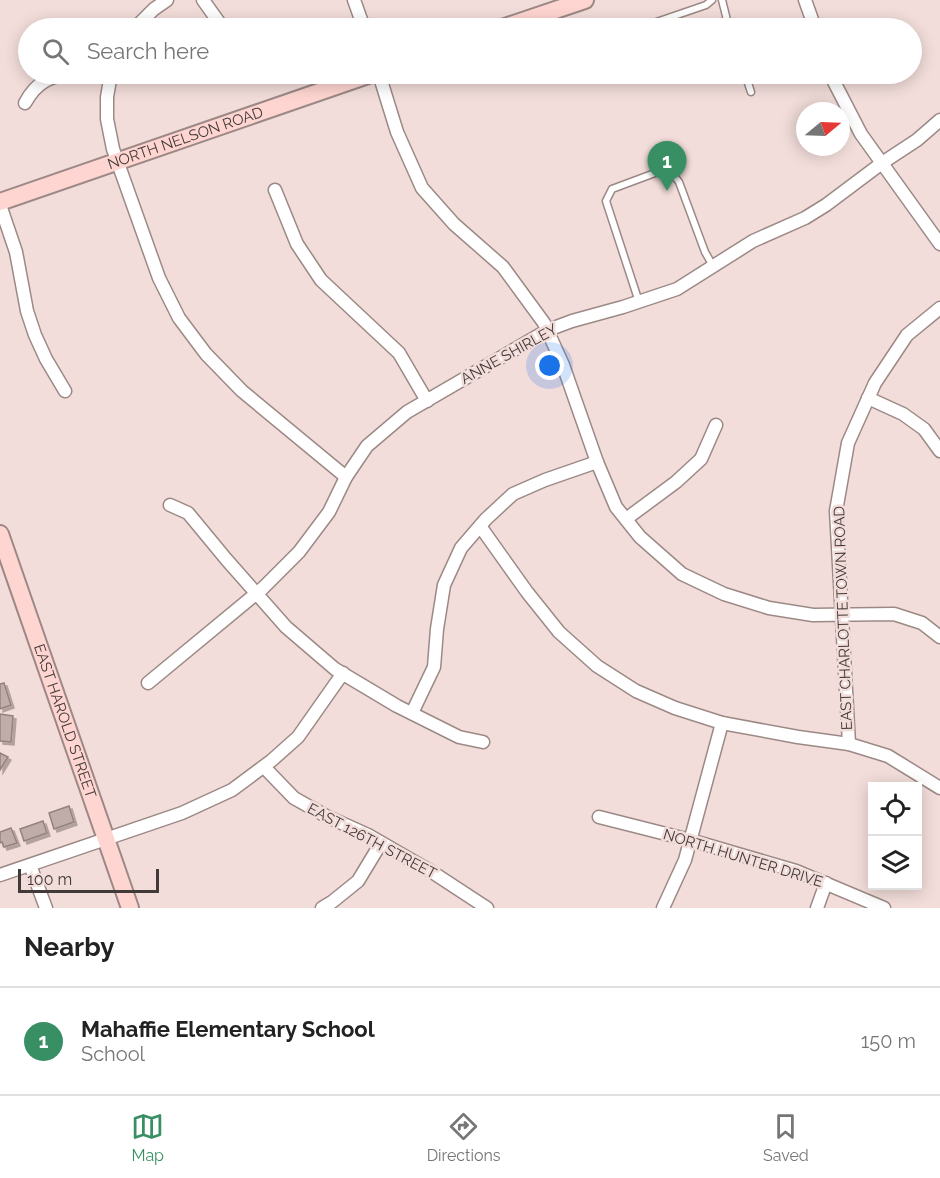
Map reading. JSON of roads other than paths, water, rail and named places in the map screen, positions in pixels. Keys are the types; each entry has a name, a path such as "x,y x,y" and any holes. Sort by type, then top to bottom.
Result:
{"street":[{"path":"145,18 167,0"},
{"path":"203,0 216,18"},
{"path":"354,0 360,18"},
{"path":"548,18 585,0"},
{"path":"805,0 811,18"},
{"path":"25,103 38,84"},
{"path":"109,84 106,119 113,149 159,278 170,302 189,333 242,391 346,477"},
{"name":"NORTH NELSON ROAD","path":"0,204 342,84"},
{"path":"382,84 397,132 422,188 454,224 503,267 548,330 616,507 640,537 682,574 724,594 769,608 813,615 894,614 922,623 940,637"},
{"path":"835,84 861,134 940,244"},
{"name":"ANNE SHIRLEY","path":"148,683 256,594 299,552 329,512 346,477 367,446 407,412 548,330 677,289 753,241 805,218 826,205 917,140 940,120"},
{"path":"275,190 297,244 321,280 399,353 427,400"},
{"path":"0,204 16,252 27,311 46,359 65,391"},
{"name":"EAST CHARLOTTE TOWN ROAD","path":"849,744 836,512 848,443 875,383 908,335 940,308"},
{"path":"868,398 903,414 924,429 940,451"},
{"path":"626,519 676,482 701,459 716,425"},
{"path":"412,713 434,667 444,585 461,548 513,494 597,462"},
{"path":"170,505 188,513 286,627 335,669 459,737 483,742"},
{"path":"480,526 559,632 597,666 636,691 675,708 722,723 849,744 888,756 940,788"},
{"name":"EAST HAROLD STREET","path":"1,538 129,908"},
{"path":"0,875 183,813 232,790 264,767 298,737 343,674"},
{"path":"663,908 685,860 722,723"},
{"name":"EAST 126TH STREET","path":"264,767 294,798 432,872 487,908"},
{"name":"NORTH HUNTER DRIVE","path":"599,817 690,840 796,871 884,908"},
{"path":"322,908 358,881 381,843"},
{"path":"30,865 46,908"},
{"path":"817,908 826,883"}],"lane":[{"path":"668,18 706,5 712,0"},
{"path":"722,0 725,18"},
{"path":"748,84 751,92"},
{"path":"639,302 606,201 612,189 663,170 671,172 679,182 712,266"}],"place":[{"name":"Mahaffie Elementary School","path":"667,191"}]}
